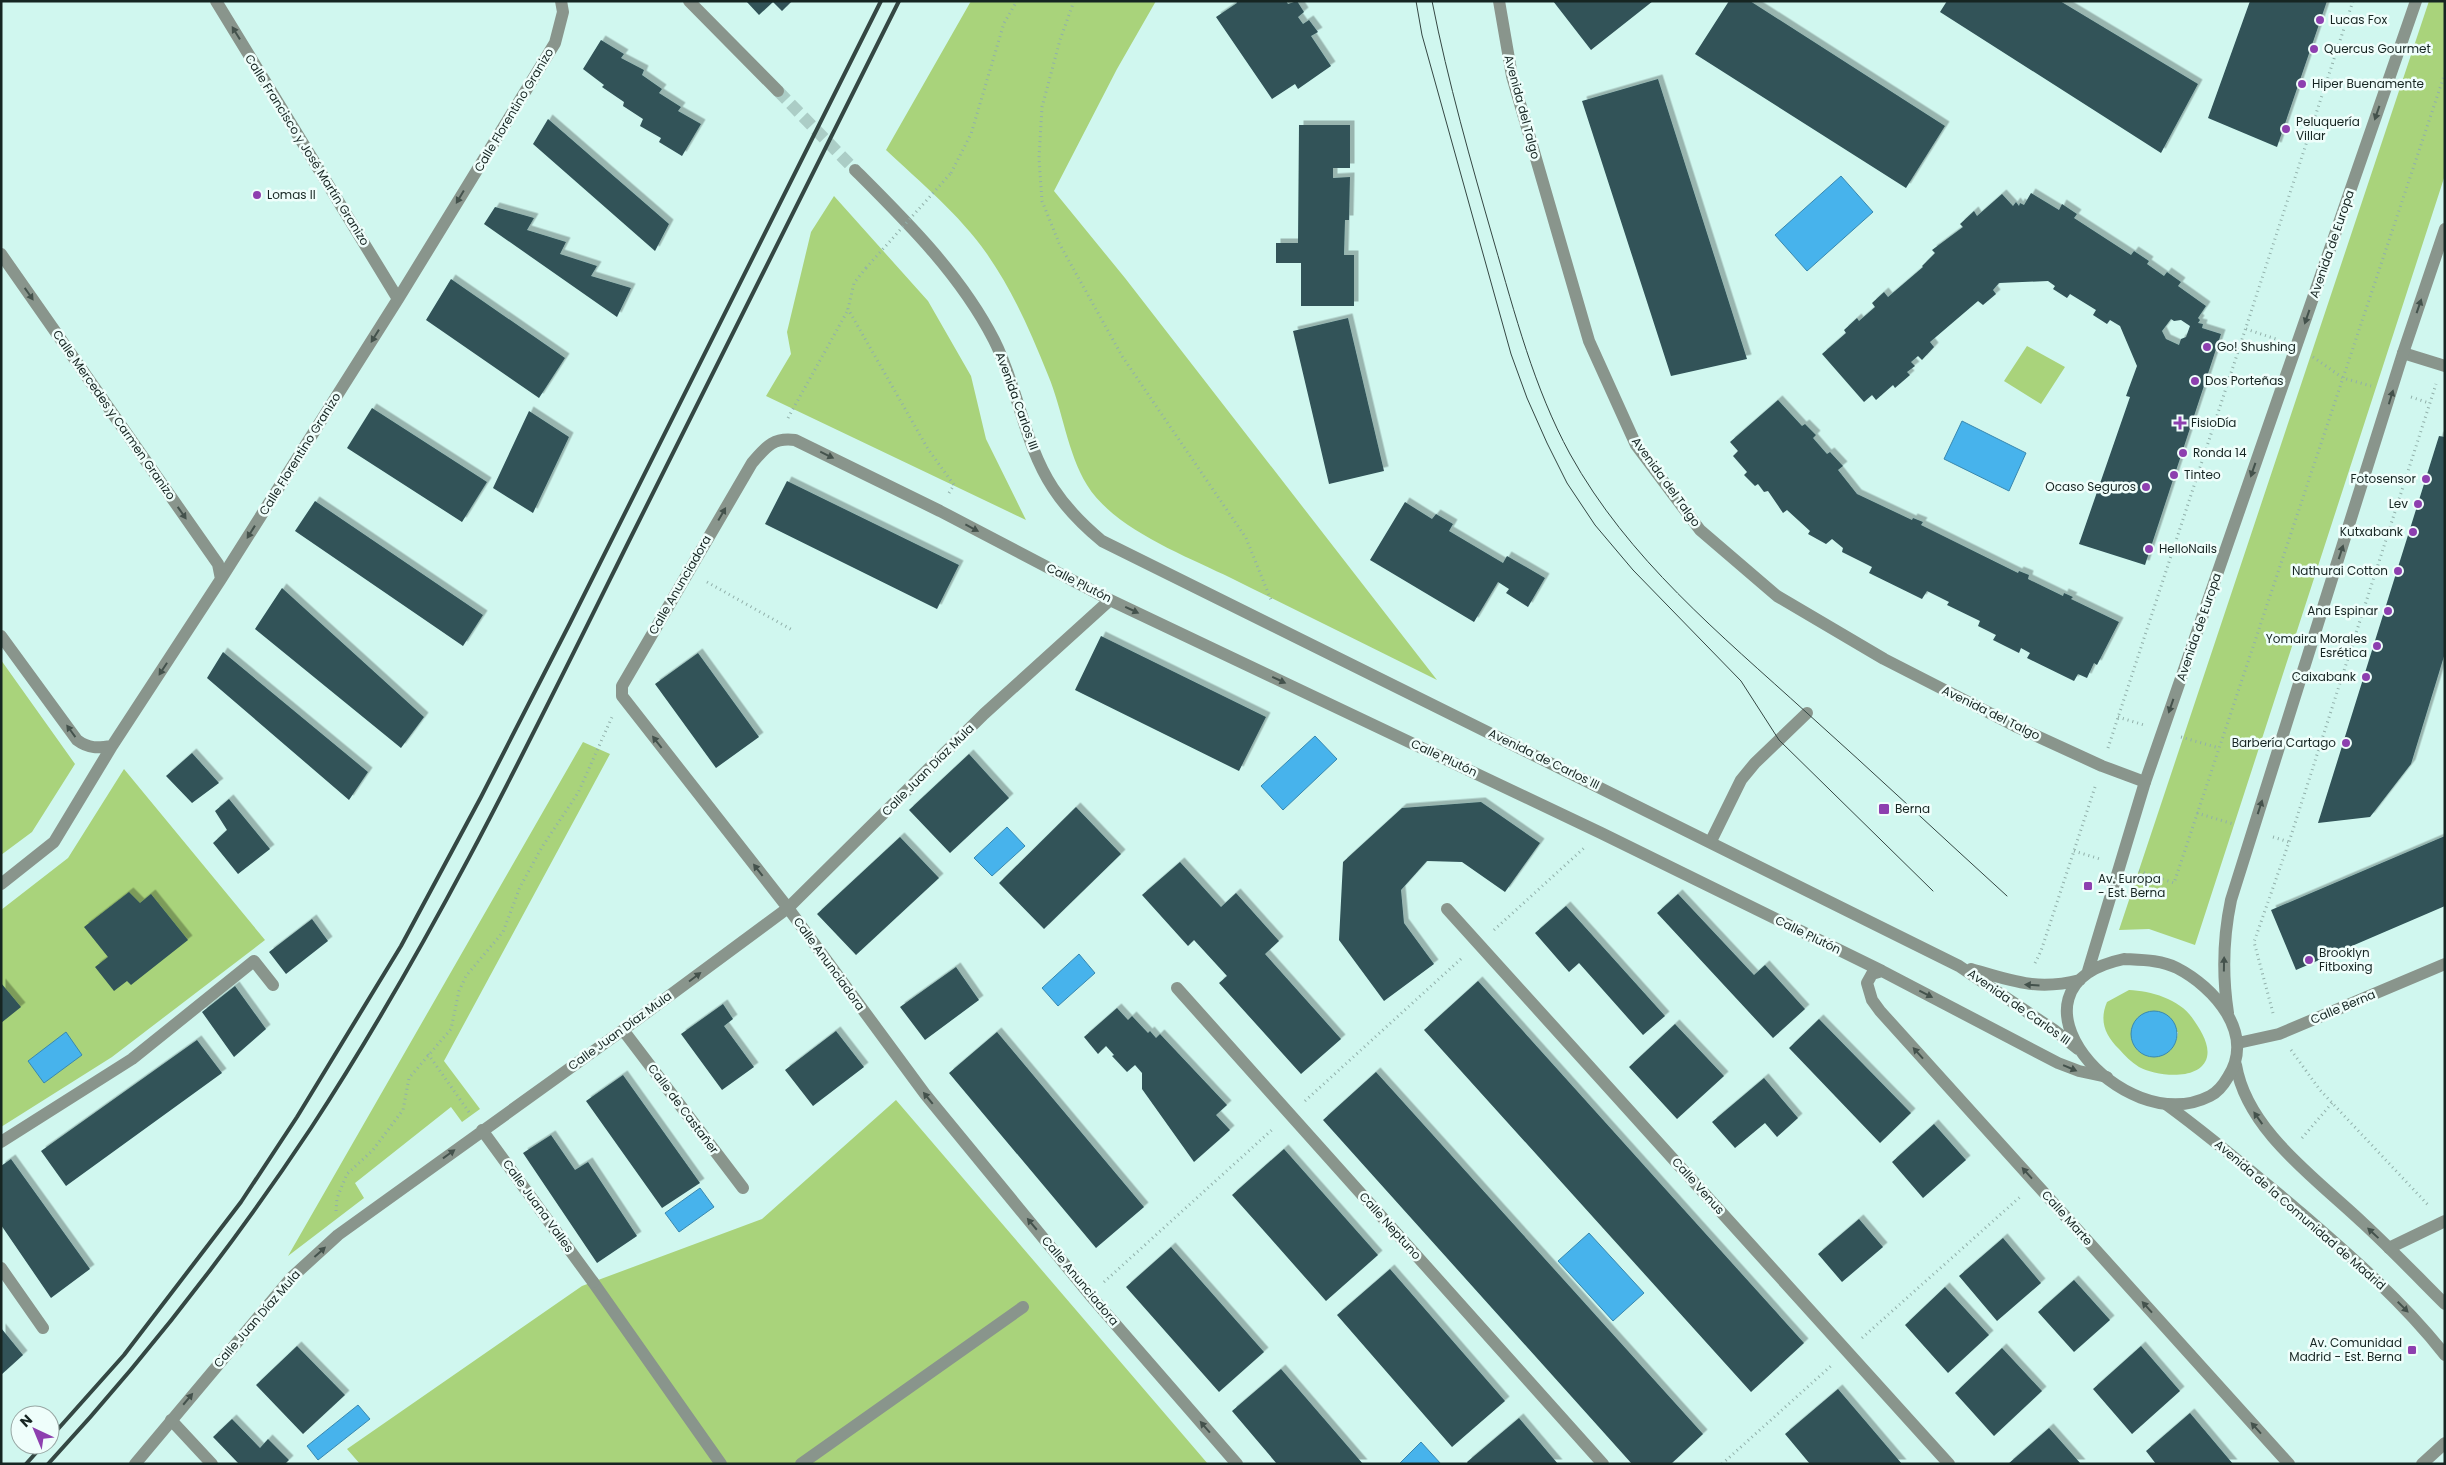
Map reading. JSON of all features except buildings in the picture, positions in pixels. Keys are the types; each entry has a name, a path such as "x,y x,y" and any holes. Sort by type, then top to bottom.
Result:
{"street":[{"name":"Calle Francisco y José Martín Granizo","path":"216,1 398,299"},
{"name":"Calle Florentino Granizo","path":"1,884 54,842 112,746 221,579 398,299 554,44 563,12 562,1"},
{"path":"690,1 778,91"},
{"name":"Avenida del Talgo","path":"1498,1 1512,76 1589,341 1636,445 1700,530 1777,596 1884,659 2015,726 2102,766 2145,782"},
{"name":"Avenida de Europa","path":"2084,975 2145,782 2416,1"},
{"name":"Avenida Carlos III","path":"855,170 936,254 961,286 981,318 1008,371 1039,460 1053,489 1085,526 1102,541 1127,555"},
{"path":"2445,229 2403,353 2230,900 2225,928 2223,983 2228,1013 2238,1043 2236,1065 2239,1083 2246,1100 2268,1131 2288,1154 2389,1248 2445,1304"},
{"name":"Calle Mercedes y Carmen Granizo","path":"1,254 218,564 221,579"},
{"path":"2403,353 2445,366"},
{"name":"Calle Plutón","path":"782,438 795,440 940,511 1110,600 1601,833 1882,971 2058,1063 2079,1071 2106,1077"},
{"name":"Calle Anunciadora","path":"782,438 768,445 752,463 622,686 622,696 788,908 925,1094 1090,1294 1237,1464"},
{"name":"Avenida de Carlos III","path":"1127,555 1711,841 1959,966 2054,1030 2078,1049"},
{"name":"Calle Juan Díaz Mula","path":"135,1464 291,1278 338,1235 624,1030 788,908 984,714 1110,600"},
{"path":"1,636 77,740 92,748 112,746"},
{"path":"1711,841 1742,780 1755,763 1807,713"},
{"name":"Calle Venus","path":"1447,909 1949,1464"},
{"path":"2228,1013 2194,978 2175,967 2160,962 2124,959 2098,965 2084,975 2069,999 2067,1011 2071,1035 2078,1049 2094,1068 2120,1088 2167,1105 2187,1104 2211,1095 2222,1087 2236,1065"},
{"path":"1,1142 132,1058 254,961 273,985"},
{"name":"Calle Berna","path":"2238,1043 2279,1034 2445,964"},
{"name":"Avenida de Carlos III","path":"1959,966 2023,984 2054,985 2084,975"},
{"name":"Calle Marte","path":"1882,971 1872,974 1869,978 1868,988 1872,1000 2289,1464"},
{"name":"Calle Neptuno","path":"1177,988 1603,1464"},
{"name":"Calle de Castañer","path":"624,1030 743,1188"},
{"name":"Avenida de la Comunidad de Madrid","path":"2167,1105 2216,1141 2333,1241 2404,1307 2445,1355"},
{"name":"Calle Juana Valles","path":"482,1130 594,1282 721,1464"},
{"path":"2389,1248 2444,1221"},
{"path":"1,1268 43,1328"},
{"path":"802,1464 1023,1307"},
{"path":"171,1420 212,1464"},
{"path":"2422,1464 2445,1443"}],"path":[{"path":"791,413 848,309 854,283 951,173 971,134 1004,23 1017,1"},
{"path":"1074,1 1060,40 1042,107 1039,158 1042,201 1059,243 1122,356 1246,538 1284,631"},
{"path":"2041,951 2353,1"},
{"path":"2074,851 2174,882 2445,73"},
{"path":"848,309 928,449 954,485 940,511"},
{"path":"2246,329 2297,345 2343,378 2430,403 2289,842 2254,942 2279,1034 2320,1090 2444,1221"},
{"path":"688,571 794,631"},
{"path":"338,1235 335,1219 337,1198 347,1174 373,1150 403,1110 409,1078 451,1029 459,991 466,976 503,932 520,887 542,847 578,793 622,696"},
{"path":"1090,1294 1601,833"},
{"path":"428,1054 482,1130"},
{"path":"1722,1464 2035,1183"}],"green space":[{"path":"971,1 1156,1 1117,69 1054,191 1125,278 1437,680 1152,540 1115,515 1099,501 1087,485 1070,445 1048,375 1028,328 1005,283 987,254 964,225 886,150"},
{"path":"2429,1 2445,1 2445,175 2195,945 2149,929 2119,930"},
{"path":"834,196 928,301 971,376 986,439 1026,520 766,396 791,354 787,332 811,232"},
{"path":"2027,346 2065,367 2041,404 2004,381"},
{"path":"1,660 75,764 32,832 1,855"},
{"path":"583,742 610,754 444,1061 480,1109 462,1122 451,1107 355,1183 364,1198 288,1256"},
{"path":"124,769 265,940 112,1057 1,1127 1,910 68,858"},
{"path":"2129,990 2155,994 2181,1006 2193,1019 2206,1042 2208,1052 2203,1065 2187,1074 2177,1075 2156,1073 2139,1067 2114,1044 2107,1033 2104,1015 2107,1002","holes":["2132,1026 2178,1032 2172,1048 2159,1056 2147,1056 2132,1041"]},
{"path":"896,1100 1208,1464 360,1464 347,1449 582,1286 762,1219"}],"water":[{"path":"1841,176 1873,212 1807,271 1775,235"},
{"path":"1962,421 2026,453 2009,491 1944,459"},
{"path":"1315,736 1337,759 1283,810 1261,786"},
{"path":"1007,827 1025,846 992,876 974,858"},
{"path":"1079,954 1095,973 1058,1006 1042,988"},
{"path":"2149,1011 2159,1011 2173,1021 2177,1034 2173,1047 2167,1053 2159,1057 2149,1057 2135,1047 2131,1039 2131,1029 2141,1015"},
{"path":"66,1032 82,1055 44,1083 28,1061"},
{"path":"700,1188 714,1207 679,1232 665,1213"},
{"path":"1589,1233 1644,1293 1613,1321 1558,1261"},
{"path":"358,1405 370,1419 318,1460 307,1446"},
{"path":"1421,1442 1441,1464 1399,1464"}],"tunnel":[{"path":"778,91 855,170"}],"tram line":[{"path":"1416,1 1422,35 1511,354 1527,398 1567,483 1595,525 1633,570 1741,681 1779,740 1933,891"},
{"path":"1432,1 1445,62 1468,152 1526,350 1557,429 1593,492 1619,528 1709,624 2007,896"}],"railway":[{"path":"60,1427 124,1355 241,1202 297,1117 401,946 481,797 570,623 881,1"},
{"path":"48,1464 119,1384 219,1259 311,1128 398,986 439,914 517,766 899,1"},
{"path":"26,1464 34,1455"}],"place":[{"name":"Lucas Fox","path":"2320,20"},
{"name":"Quercus Gourmet","path":"2314,49"},
{"name":"Hiper Buenamente","path":"2302,84"},
{"name":"Peluquería Villar","path":"2286,129"},
{"name":"Lomas II","path":"257,195"},
{"name":"Go! Shushing","path":"2207,347"},
{"name":"Dos Porteñas","path":"2195,381"},
{"name":"FisioDía","path":"2180,423"},
{"name":"Ronda 14","path":"2183,453"},
{"name":"Tinteo","path":"2174,475"},
{"name":"Fotosensor","path":"2426,479"},
{"name":"Ocaso Seguros","path":"2146,487"},
{"name":"Lev","path":"2418,504"},
{"name":"Kutxabank","path":"2413,532"},
{"name":"HelloNails","path":"2149,549"},
{"name":"Nathurai Cotton","path":"2398,571"},
{"name":"Ana Espinar","path":"2388,611"},
{"name":"Yomaira Morales Esrética","path":"2377,646"},
{"name":"Caixabank","path":"2366,677"},
{"name":"Barbería Cartago","path":"2346,743"},
{"name":"Berna","path":"1884,809"},
{"name":"Av. Europa - Est. Berna","path":"2088,886"},
{"name":"Brooklyn Fitboxing","path":"2309,960"},
{"name":"Av. Comunidad Madrid - Est. Berna","path":"2412,1350"}]}
